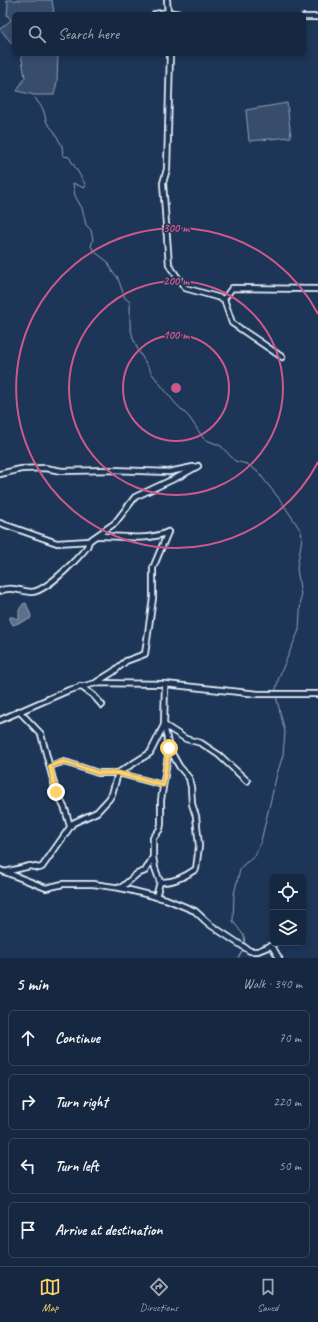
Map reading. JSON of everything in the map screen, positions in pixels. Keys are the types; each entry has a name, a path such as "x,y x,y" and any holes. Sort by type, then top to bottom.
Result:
{"street":[{"path":"167,0 168,12"},
{"path":"306,17 318,17"},
{"path":"170,56 167,169 163,183 168,265 185,288 224,299"},
{"path":"224,299 232,288 318,289"},
{"path":"224,299 232,323 282,357"},
{"path":"0,474 21,469 45,468 62,472 112,470 169,472 198,466 135,497 115,523 89,541 58,543 0,523"},
{"path":"96,683 109,675 126,661 145,654 153,598 153,568 168,532 158,536 142,538 97,536"},
{"path":"0,591 6,588 36,592 48,586 82,553 87,547 89,541"},
{"path":"0,720 80,686 96,683 165,684 258,694 318,694"},
{"path":"160,882 176,879 196,869 199,846 196,816 192,804 190,783 169,748 164,726 165,684"},
{"path":"80,686 93,695 102,705"},
{"path":"19,711 40,734 56,792 70,826"},
{"path":"3,871 30,866 41,868 70,826 101,809 112,794 118,773 150,753 164,726"},
{"path":"164,726 186,739 201,744 219,755 247,782"},
{"path":"156,897 160,882 153,857 154,838 160,829 161,824 160,809 169,748"},
{"path":"50,766 64,762 98,773 118,773 163,785"},
{"path":"121,888 137,874 144,871 153,857"},
{"path":"3,871 46,888 82,883 121,888 166,899 191,909 209,924 250,951 258,951 270,946 279,958"}],"shaded area":[{"path":"6,0 52,0 54,12 12,12 12,44 0,29 11,20 7,15 8,3"},
{"path":"21,56 58,56 57,82 54,95 34,95 17,91 25,77"},
{"path":"287,103 291,137 249,141 246,110"},
{"path":"26,603 31,616 30,619 13,625 10,617 19,620 19,610 23,604"}],"waterway":[{"path":"35,98 43,109 47,123 54,131 62,146 63,156 69,157 86,186 84,188 73,183 75,196 82,208 86,225 91,230 93,240 91,246 95,252 108,262 113,273 117,276 125,298 130,302 130,325 133,338 139,352 153,375 175,403 189,417 204,439 221,446 235,461 247,464 258,472 281,501 301,531 302,538 297,568 301,596 299,630 279,677 275,693"},
{"path":"245,945 244,936 233,921 234,894 240,870 243,865 255,856 261,841 283,755 285,732 276,696"},
{"path":"238,958 244,948"}],"route":[{"path":"56,792 50,766 62,762 102,774 118,773 163,785 169,748"}]}
